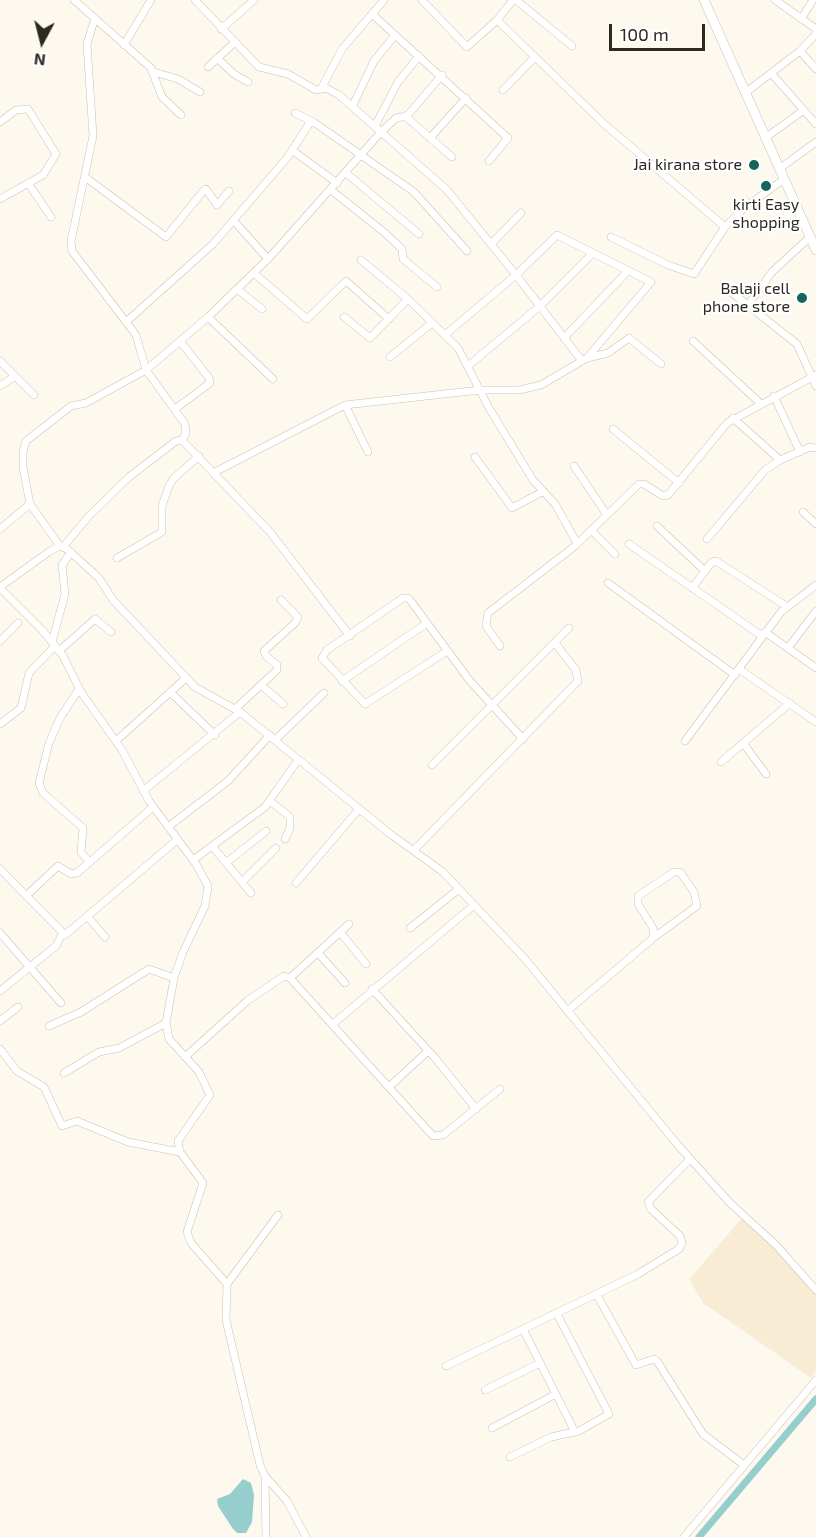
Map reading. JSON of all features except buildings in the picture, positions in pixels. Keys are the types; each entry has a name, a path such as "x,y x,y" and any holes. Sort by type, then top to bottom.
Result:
{"street":[{"path":"74,0 94,21 154,72 178,79 200,92"},
{"path":"124,45 151,0"},
{"path":"195,0 259,67 288,74 316,90 327,89 353,105 447,190 584,360"},
{"path":"221,29 255,0"},
{"path":"321,89 338,56 384,0"},
{"path":"422,0 467,47 497,20 514,0 572,46"},
{"path":"704,0 779,169 811,233 816,250"},
{"path":"775,0 816,29"},
{"path":"801,19 813,0"},
{"path":"372,14 442,75 509,139 489,161"},
{"path":"497,20 602,122 724,227"},
{"path":"94,21 87,44 93,136 71,240 72,251 136,335 146,370 175,409 187,430 182,440"},
{"path":"746,93 800,51 816,34"},
{"path":"353,105 374,61 396,35"},
{"path":"208,67 234,43"},
{"path":"800,51 816,69"},
{"path":"375,126 398,82 419,56"},
{"path":"503,90 536,57"},
{"path":"217,58 234,74 248,82"},
{"path":"154,72 162,97 181,116"},
{"path":"771,73 816,124"},
{"path":"442,75 405,116 396,118 381,132 268,260 180,341 146,370 86,403 71,406 26,441 23,451 23,467 30,504 62,547 71,552 99,578 113,600 201,692 238,711 359,809 443,872 525,959 690,1159 730,1203 776,1245 816,1290"},
{"path":"430,138 466,98"},
{"path":"0,122 16,110 28,109 56,152 48,170 0,199"},
{"path":"765,138 804,110"},
{"path":"295,113 362,155 420,197 467,250"},
{"path":"405,116 453,157"},
{"path":"126,322 194,263 234,221 292,150 311,121"},
{"path":"779,169 816,142"},
{"path":"292,150 337,183"},
{"path":"346,173 419,234"},
{"path":"85,177 166,237 204,190 206,189 217,205 230,191"},
{"path":"611,237 668,266 694,274 724,227 743,209 784,179"},
{"path":"28,183 51,217"},
{"path":"331,190 385,233 402,249 404,259 437,287"},
{"path":"491,244 521,213"},
{"path":"234,221 268,260"},
{"path":"748,305 772,272 811,233"},
{"path":"446,334 516,275 558,235 627,272 650,281 650,285 584,360"},
{"path":"468,366 540,306 593,253"},
{"path":"361,261 408,299 458,348 480,390 542,492 555,504 577,543"},
{"path":"564,338 627,272"},
{"path":"254,273 306,319 345,281 389,319"},
{"path":"726,288 797,344 814,376 816,386"},
{"path":"237,289 262,309"},
{"path":"344,317 369,338 408,299"},
{"path":"208,316 273,379"},
{"path":"390,357 432,323"},
{"path":"215,472 345,405 480,390 532,388 584,360 602,356 630,338 661,364"},
{"path":"175,409 210,383 209,378 180,341"},
{"path":"693,341 760,403"},
{"path":"0,361 34,395"},
{"path":"0,386 15,376"},
{"path":"500,646 486,626 486,616 577,543 640,483 663,496 679,483 719,430 733,418 814,376"},
{"path":"774,396 800,452"},
{"path":"345,405 368,452"},
{"path":"733,418 780,460"},
{"path":"613,429 679,483"},
{"path":"182,440 215,472 278,542 350,636"},
{"path":"182,440 176,441 129,477 89,516 62,547 20,570 0,587 55,646 79,688 116,741 153,807 177,840 196,858 206,880 208,891 203,912 183,952 174,978 166,1023 169,1039 199,1072 210,1095 179,1139 180,1152 203,1183 203,1191 187,1225 188,1238 227,1284"},
{"path":"707,539 765,470 780,460 810,447 816,448"},
{"path":"117,558 162,532 162,506 169,486 174,478 199,456"},
{"path":"475,457 512,508 542,492"},
{"path":"574,466 607,515"},
{"path":"0,529 30,504"},
{"path":"803,512 816,524"},
{"path":"657,526 705,572"},
{"path":"591,530 615,554"},
{"path":"628,544 816,668"},
{"path":"55,646 65,590 62,565 71,552"},
{"path":"692,588 716,561 786,606"},
{"path":"608,583 737,672 790,703 816,722"},
{"path":"685,741 786,606 816,585"},
{"path":"447,651 368,703 362,703 322,655 405,597 410,600 447,651 493,707 523,739"},
{"path":"143,791 215,735 278,668 264,651 297,619 297,615 281,600"},
{"path":"788,648 813,621 816,611"},
{"path":"0,724 21,708 29,673 55,646 95,619 111,632"},
{"path":"0,641 18,623"},
{"path":"342,681 427,623"},
{"path":"432,765 493,707 569,628"},
{"path":"414,850 578,681 576,670 555,643"},
{"path":"116,741 186,678"},
{"path":"261,686 283,704"},
{"path":"79,688 60,718 50,743 39,783 43,793 83,828 81,852 89,862"},
{"path":"170,692 215,735"},
{"path":"168,827 228,781 272,737 324,693"},
{"path":"720,762 790,703"},
{"path":"743,743 766,774"},
{"path":"196,858 258,813 270,801 298,760"},
{"path":"270,801 290,817 290,828 285,839"},
{"path":"26,896 58,867 75,874 153,807"},
{"path":"296,883 359,809"},
{"path":"226,862 266,831"},
{"path":"0,869 62,934 68,935 177,840"},
{"path":"212,846 250,892"},
{"path":"242,882 276,849"},
{"path":"567,1011 653,938 698,906 694,892 680,872 674,872 638,896 638,904 653,928 653,938"},
{"path":"410,928 459,889"},
{"path":"333,1024 474,905"},
{"path":"88,917 105,937"},
{"path":"290,978 349,924"},
{"path":"340,932 366,964"},
{"path":"0,933 61,1003"},
{"path":"0,991 56,946 62,934"},
{"path":"318,953 345,983"},
{"path":"49,1026 81,1012 149,969 174,978"},
{"path":"185,1057 276,979 284,975 290,978 333,1024 433,1136 443,1135 500,1089"},
{"path":"372,989 476,1108"},
{"path":"0,1021 18,1007"},
{"path":"64,1073 99,1052 119,1048 166,1023"},
{"path":"0,1049 17,1071 44,1087 62,1126 78,1121 128,1142 180,1152"},
{"path":"389,1087 428,1051"},
{"path":"446,1366 597,1295 661,1262 682,1246 680,1236 651,1209 648,1202 690,1159"},
{"path":"266,1537 265,1476 226,1320 227,1284 278,1215"},
{"path":"597,1295 636,1366 652,1360 657,1361 704,1434 744,1465"},
{"path":"510,1457 551,1437 575,1432 605,1418 609,1412 556,1314"},
{"path":"523,1329 575,1432"},
{"path":"485,1390 540,1363"},
{"path":"684,1537 816,1380"},
{"path":"492,1428 556,1394"},
{"path":"265,1476 287,1500 306,1537"}],"shaded area":[{"path":"744,1216 816,1286 816,1371 811,1378 703,1303 689,1279"}],"water":[{"path":"243,1479 251,1483 254,1495 252,1522 246,1533 237,1533 218,1506 217,1499 230,1494"}],"waterway":[{"path":"699,1537 816,1399"}],"place":[{"name":"Jai kirana store","path":"754,165"},
{"name":"kirti Easy shopping","path":"766,186"},
{"name":"Balaji cell phone store","path":"802,298"}]}
